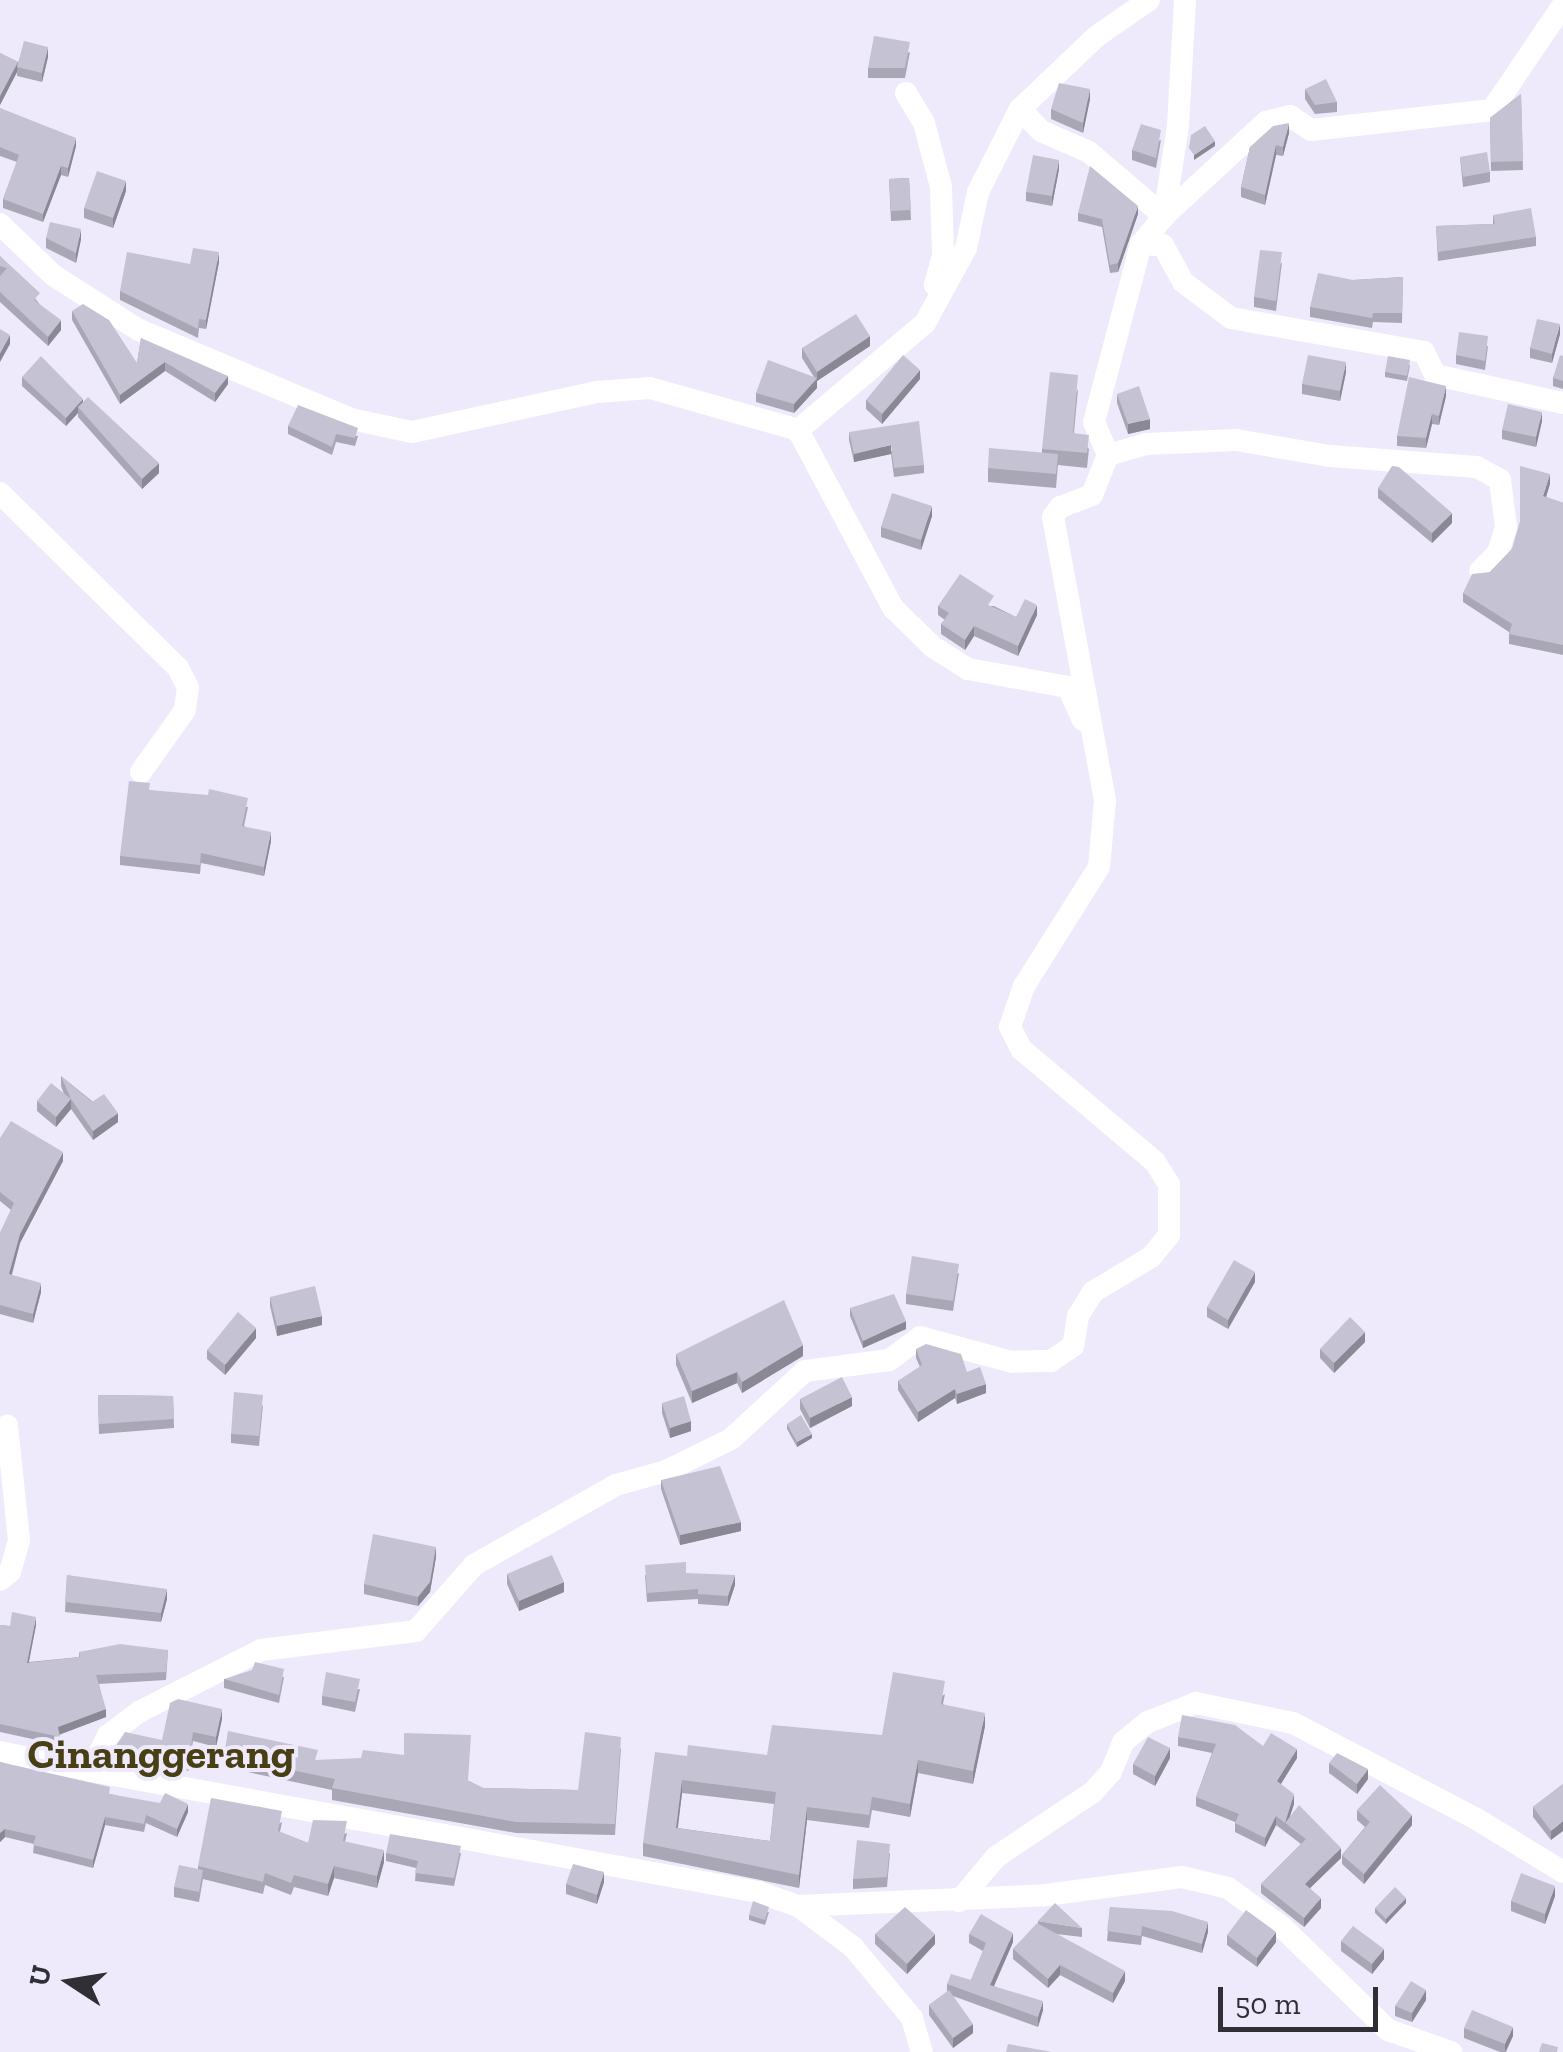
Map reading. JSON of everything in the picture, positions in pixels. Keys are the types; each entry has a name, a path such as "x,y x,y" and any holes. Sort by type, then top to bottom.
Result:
{"street":[{"path":"798,430 925,322 966,248 978,192 1020,109 1097,36 1149,0"},
{"path":"1164,216 1178,126 1177,1"},
{"path":"92,1771 108,1735 139,1712 261,1650 416,1632 474,1564 616,1484 666,1472 731,1439 805,1371 889,1360 920,1337 1012,1362 1052,1361 1073,1346 1084,1302 1151,1257 1174,1220 1169,1184 1155,1162 1020,1050 1010,1027 1024,986 1099,866 1105,802 1053,517 1060,508 1092,495 1108,455 1094,422 1141,244 1164,216 1266,122 1290,116 1311,130 1492,110 1563,5"},
{"path":"906,93 924,123 941,187 944,255 925,322"},
{"path":"1020,109 1042,130 1089,152 1164,216"},
{"path":"0,224 53,275 137,329 351,420 412,432 597,392 650,388 798,430 893,608 933,647 968,669 1068,688 1096,747"},
{"path":"1141,244 1163,244 1183,282 1231,318 1424,352 1435,374 1563,403"},
{"path":"1108,455 1146,444 1236,440 1330,456 1477,467 1500,480 1506,527 1498,553 1480,570"},
{"path":"0,493 178,668 188,688 185,710 140,772"},
{"path":"0,1580 10,1572 19,1540 7,1426"},
{"path":"959,1901 996,1857 1093,1792 1111,1772 1123,1742 1148,1722 1196,1703 1293,1723 1476,1818 1563,1872"},
{"path":"0,1752 758,1892 798,1906 853,1947 912,2018 922,2052"},
{"path":"798,1906 959,1901 1182,1877 1228,1888 1282,1927 1388,2030 1451,2052"}],"building":[{"path":"874,36 910,42 905,68 868,68"},
{"path":"24,41 48,47 42,73 17,67"},
{"path":"0,53 18,62 0,96"},
{"path":"1326,79 1337,102 1315,105 1305,89"},
{"path":"1059,83 1090,89 1083,123 1051,109"},
{"path":"1521,94 1523,161 1491,162 1490,118"},
{"path":"0,108 76,138 68,168 61,166 43,214 3,199 19,155 0,147"},
{"path":"1289,123 1283,147 1276,145 1265,195 1241,187 1250,147 1273,126"},
{"path":"1141,124 1161,130 1156,158 1132,150"},
{"path":"1205,126 1215,141 1194,155 1189,148 1191,135"},
{"path":"1487,152 1490,172 1463,177 1460,157"},
{"path":"1033,155 1059,160 1052,196 1026,192"},
{"path":"1090,166 1138,206 1118,263 1110,265 1102,219 1078,213"},
{"path":"97,171 126,181 113,218 84,208"},
{"path":"909,178 911,210 891,211 889,179"},
{"path":"1531,208 1536,237 1438,252 1436,226 1495,224 1493,215"},
{"path":"50,222 81,229 76,253 46,238"},
{"path":"193,248 219,252 206,320 199,319 198,329 120,291 127,252 190,264"},
{"path":"1260,250 1282,252 1276,301 1254,297"},
{"path":"0,256 40,293 34,300 61,320 48,337 0,292 0,276 7,268 0,266"},
{"path":"1318,273 1353,280 1403,277 1402,313 1373,313 1372,318 1310,307"},
{"path":"83,304 109,320 137,363 141,338 228,376 215,393 165,362 120,395 72,311"},
{"path":"856,314 870,336 817,372 802,348"},
{"path":"1537,319 1560,324 1552,354 1530,348"},
{"path":"0,329 10,335 0,353"},
{"path":"1459,332 1488,336 1485,361 1456,355"},
{"path":"903,355 920,370 882,414 866,400"},
{"path":"1308,355 1346,362 1340,391 1302,384"},
{"path":"1560,355 1563,356 1563,381 1553,378"},
{"path":"41,356 83,399 66,418 22,377"},
{"path":"1388,356 1410,360 1407,376 1385,372"},
{"path":"768,360 817,378 794,404 756,393"},
{"path":"1050,372 1078,375 1073,433 1089,435 1087,453 1042,449"},
{"path":"1409,377 1446,386 1439,416 1432,414 1426,438 1397,436"},
{"path":"1139,386 1150,419 1128,424 1117,394"},
{"path":"88,397 159,463 142,479 78,407"},
{"path":"1508,404 1542,412 1536,437 1502,430"},
{"path":"298,405 358,428 355,438 336,434 332,447 288,426"},
{"path":"919,421 924,465 894,468 891,445 854,454 849,432"},
{"path":"989,448 1058,454 1056,474 988,468"},
{"path":"1392,466 1399,467 1452,513 1432,533 1378,488"},
{"path":"1520,466 1550,474 1543,496 1563,503 1563,645 1509,634 1512,624 1463,593 1472,574 1490,572 1512,549 1520,521"},
{"path":"892,493 932,506 921,540 881,527"},
{"path":"960,574 994,596 988,605 1016,617 1025,599 1037,605 1018,646 974,626 965,640 941,624 949,613 938,606"},
{"path":"129,781 150,783 149,790 208,795 209,789 248,798 242,826 271,832 264,867 201,853 200,865 120,856"},
{"path":"61,1076 92,1102 104,1094 118,1113 93,1131"},
{"path":"51,1083 71,1099 56,1117 37,1101"},
{"path":"11,1121 63,1152 20,1234 9,1274 41,1283 33,1314 0,1305 0,1233 14,1203 0,1192 0,1138"},
{"path":"912,1256 959,1264 953,1301 906,1294"},
{"path":"1234,1260 1255,1272 1228,1320 1207,1307"},
{"path":"315,1286 322,1316 277,1326 270,1297"},
{"path":"894,1294 906,1321 863,1341 850,1308"},
{"path":"784,1300 803,1345 742,1382 737,1372 692,1391 676,1354"},
{"path":"238,1312 256,1328 225,1365 207,1350"},
{"path":"1350,1317 1365,1332 1334,1363 1320,1349"},
{"path":"926,1344 961,1354 967,1372 980,1367 986,1384 957,1394 955,1389 918,1412 898,1381 922,1365 916,1349"},
{"path":"842,1377 852,1397 810,1418 800,1399"},
{"path":"234,1392 263,1395 259,1436 231,1434"},
{"path":"98,1395 173,1396 174,1419 99,1424"},
{"path":"684,1396 691,1421 670,1428 662,1403"},
{"path":"801,1415 812,1434 797,1442 787,1424"},
{"path":"720,1466 741,1522 680,1535 661,1480"},
{"path":"373,1534 436,1547 430,1582 418,1597 364,1584"},
{"path":"552,1555 564,1582 519,1601 507,1574"},
{"path":"686,1562 686,1573 735,1575 728,1596 698,1594 698,1589 647,1593 645,1565"},
{"path":"67,1575 167,1589 161,1613 65,1602"},
{"path":"12,1612 36,1617 27,1663 80,1657 79,1652 120,1644 168,1650 166,1672 96,1675 106,1709 58,1727 60,1737 0,1724 0,1625 10,1626"},
{"path":"255,1662 284,1669 279,1695 224,1679 252,1670"},
{"path":"326,1672 360,1679 355,1702 322,1696"},
{"path":"893,1672 945,1681 941,1704 985,1713 973,1771 918,1760 910,1804 872,1797 869,1815 807,1807 799,1875 643,1843 655,1752 687,1756 688,1745 767,1755 772,1725 882,1735","holes":["682,1780 776,1792 770,1841 676,1828"]},
{"path":"178,1699 222,1709 216,1737 193,1732 189,1761 115,1747 125,1732 162,1740 170,1703"},
{"path":"1182,1715 1235,1725 1263,1746 1271,1733 1297,1749 1277,1781 1294,1794 1285,1823 1276,1816 1265,1838 1235,1823 1239,1814 1196,1797 1216,1744 1178,1737"},
{"path":"228,1731 318,1750 315,1760 361,1758 363,1750 404,1755 404,1733 471,1735 468,1781 483,1788 578,1790 585,1732 621,1737 615,1824 516,1822 332,1788 335,1779 224,1756"},
{"path":"1148,1737 1170,1748 1155,1776 1133,1764"},
{"path":"1337,1753 1368,1769 1357,1784 1329,1763"},
{"path":"0,1762 110,1787 109,1794 160,1803 165,1793 188,1804 177,1829 146,1815 144,1824 105,1817 93,1860 33,1845 36,1836 5,1829 0,1833"},
{"path":"1563,1784 1563,1821 1551,1831 1533,1807"},
{"path":"1380,1785 1412,1815 1364,1874 1342,1855 1370,1822 1357,1810"},
{"path":"211,1798 282,1811 278,1831 308,1843 313,1820 347,1821 343,1841 384,1850 377,1876 334,1866 328,1884 294,1875 291,1883 265,1873 263,1882 198,1866"},
{"path":"1299,1805 1341,1848 1305,1884 1321,1898 1304,1918 1261,1884 1306,1839 1285,1823"},
{"path":"390,1834 461,1846 454,1878 415,1873 418,1861 386,1853"},
{"path":"857,1840 890,1844 887,1877 853,1879"},
{"path":"573,1864 604,1872 597,1895 566,1884"},
{"path":"179,1865 203,1870 199,1892 174,1887"},
{"path":"1521,1873 1555,1886 1545,1914 1511,1901"},
{"path":"1395,1887 1406,1898 1386,1919 1375,1908"},
{"path":"753,1901 769,1907 765,1920 749,1915"},
{"path":"1055,1903 1082,1928 1038,1921"},
{"path":"905,1907 935,1934 907,1964 875,1934"},
{"path":"1110,1907 1172,1911 1208,1922 1202,1944 1142,1926 1141,1936 1107,1931"},
{"path":"1246,1910 1276,1932 1257,1958 1227,1935"},
{"path":"981,1914 1013,1933 990,1985 1043,2001 1038,2017 947,1984 951,1974 971,1980 986,1943 969,1934"},
{"path":"1037,1923 1125,1971 1113,1993 1060,1965 1048,1979 1013,1949"},
{"path":"1353,1926 1384,1949 1372,1964 1341,1941"},
{"path":"1411,1981 1426,1990 1412,2013 1395,2006"},
{"path":"949,1990 973,2024 953,2038 929,2005"},
{"path":"1472,2010 1513,2027 1505,2044 1464,2028"},
{"path":"1542,2043 1558,2047 1557,2052 1539,2052"},
{"path":"1008,2044 1052,2052 1006,2052"}],"district":[{"name":"Cinanggerang","path":"161,1754"}]}
